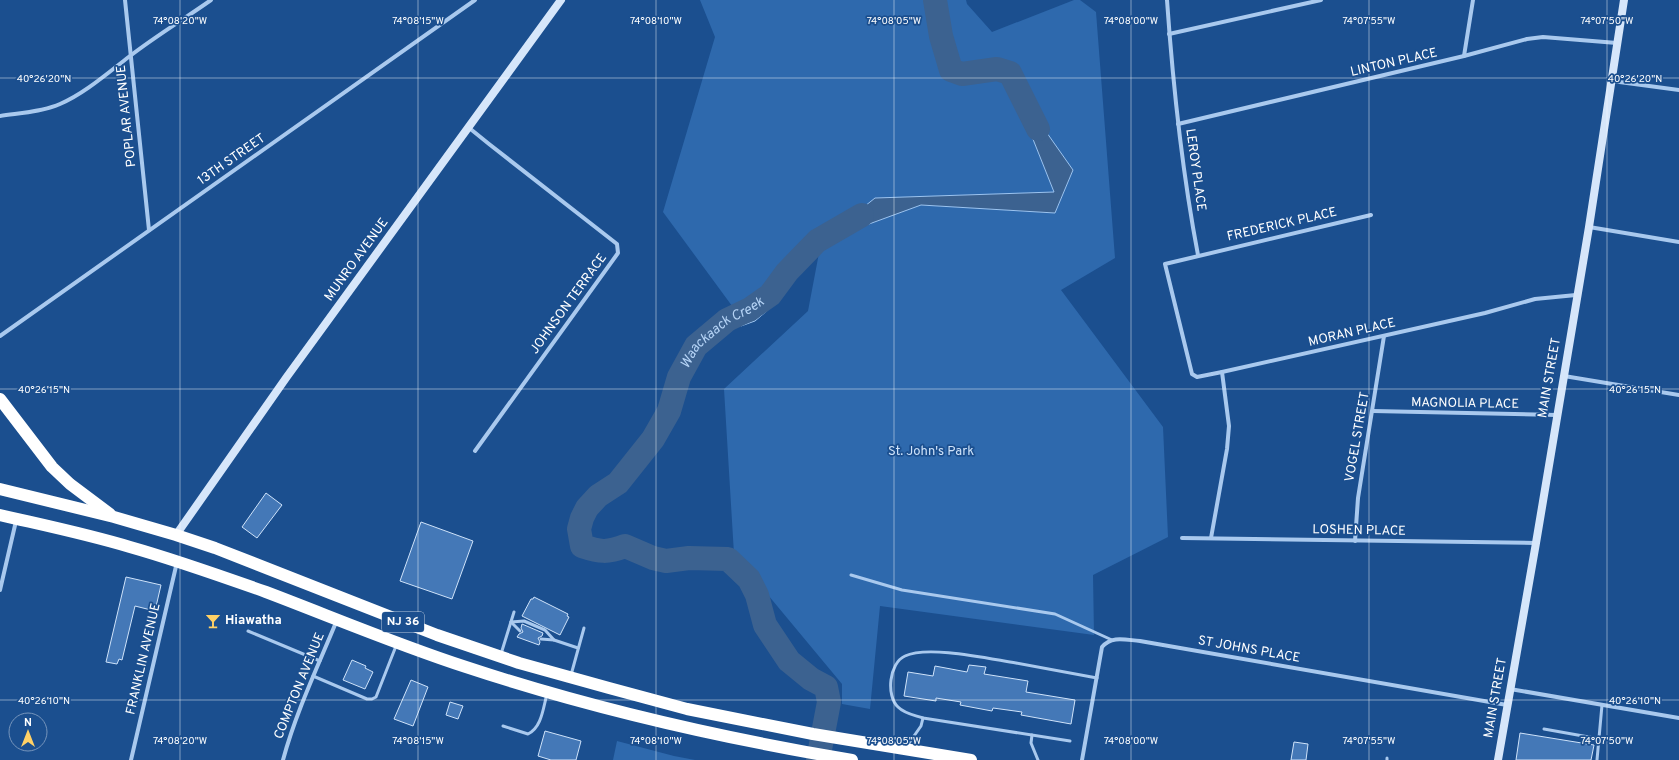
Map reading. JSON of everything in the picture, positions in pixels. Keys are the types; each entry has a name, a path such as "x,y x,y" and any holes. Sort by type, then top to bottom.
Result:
{"highway":[{"path":"0,399 52,468 70,484 114,517"},
{"name":"NJ 36","path":"0,490 114,517 176,535 214,548 437,635 571,677 687,709 813,734 971,760"},
{"name":"NJ 36","path":"0,515 128,546 265,592 465,667 548,693 704,733 852,760"}],"street":[{"name":"POPLAR AVENUE","path":"125,0 149,230"},
{"path":"0,116 46,108 59,104 109,73 211,0"},
{"name":"13TH STREET","path":"0,336 475,0"},
{"name":"MUNRO AVENUE","path":"176,535 286,378 561,0"},
{"name":"LEROY PLACE","path":"1167,0 1170,51 1178,124 1187,195 1198,255"},
{"path":"1169,34 1321,0"},
{"path":"1464,56 1474,0"},
{"name":"MAIN STREET","path":"1498,760 1536,543 1556,415 1564,376 1624,0"},
{"name":"LINTON PLACE","path":"1178,124 1464,56 1527,39 1543,37 1617,43"},
{"path":"1612,81 1679,90"},
{"name":"JOHNSON TERRACE","path":"468,126 617,244 618,253 475,451"},
{"name":"FREDERICK PLACE","path":"1198,255 1371,215"},
{"path":"1588,227 1679,242"},
{"name":"MORAN PLACE","path":"1198,255 1164,264 1192,374 1197,376 1222,372 1485,313 1535,299 1576,295"},
{"name":"VOGEL STREET","path":"1355,541 1358,498 1384,336"},
{"path":"1211,538 1227,449 1229,426 1222,372"},
{"path":"1564,376 1679,395"},
{"name":"MAGNOLIA PLACE","path":"1373,411 1556,415"},
{"path":"0,590 16,518"},
{"name":"LOSHEN PLACE","path":"1182,538 1536,543"},
{"name":"FRANKLIN AVENUE","path":"131,760 177,562"},
{"name":"COMPTON AVENUE","path":"284,760 290,734 337,620"},
{"path":"1082,760 1102,647 1112,640"},
{"name":"ST JOHNS PLACE","path":"1112,640 1140,641 1507,705"},
{"path":"1510,689 1679,718"}],"lane":[{"path":"851,575 902,590 1055,614 1112,640"},
{"path":"500,656 514,612"},
{"path":"511,622 524,621 544,630 554,640"},
{"path":"511,622 520,631"},
{"path":"571,677 584,628"},
{"path":"248,631 320,661"},
{"path":"541,639 554,640 578,648"},
{"path":"313,676 367,699 372,699 376,697 398,643"},
{"path":"1070,741 923,718 906,713 897,706 892,698 890,689 891,678 895,667 903,656 918,652 964,654 1097,678"},
{"path":"503,726 528,734 533,732 538,724 548,693"},
{"path":"1597,760 1602,705"},
{"path":"904,749 921,726 923,718"},
{"path":"1544,729 1600,739"},
{"path":"1032,735 1030,743 1038,760"}],"green space":[{"name":"St. John's Park","path":"700,0 966,0 967,4 992,32 1074,0 1080,0 1096,12 1115,258 1061,290 1163,427 1168,537 1093,575 1094,635 880,606 870,709 842,704 842,684 734,554 724,389 808,311 819,253 850,231 921,205 1055,213 1073,170 1010,81 1054,192 875,198 735,310 663,212 715,37"},
{"path":"617,741 674,756 695,760 613,760"}],"shaded area":[{"path":"1009,79 1073,170 1055,213 921,205 850,231 803,263 768,310 755,321 741,326 734,319 735,310 875,198 1054,192"}],"building":[{"path":"266,493 282,505 257,538 242,527"},
{"path":"421,522 473,541 452,599 400,581"},
{"path":"126,577 161,585 155,611 135,606 122,660 119,659 117,664 106,662"},
{"path":"534,597 568,614 567,616 569,617 560,635 522,616 531,599"},
{"path":"522,624 543,633 542,636 538,638 540,642 539,645 517,637 523,632 521,628"},
{"path":"352,660 366,666 365,668 373,672 365,689 343,680"},
{"path":"969,665 986,667 984,674 1028,681 1026,692 1075,700 1071,724 1021,715 1022,712 993,708 992,711 960,705 961,702 936,698 936,701 904,696 908,672 933,676 935,666 967,672"},
{"path":"411,680 428,687 413,726 394,719"},
{"path":"450,702 463,706 458,719 446,715"},
{"path":"545,731 581,741 576,760 551,760 538,756"},
{"path":"1520,733 1594,745 1591,760 1516,760"},
{"path":"1294,742 1308,744 1306,760 1291,760"}],"waterway":[{"name":"Waackaack Creek","path":"935,0 941,36 951,70 962,74 997,69 1010,73 1038,129"},
{"name":"Waackaack Creek","path":"818,760 829,702 826,687 811,679 789,661 765,625 757,595 749,579 728,559 689,558 666,561 653,558 625,546 608,551 588,548 582,546 579,529 587,508 598,496 618,483 653,439 669,411 679,377 696,346 727,320 750,309 770,295 787,272 817,241 862,215"}],"place":[{"name":"Hiawatha","path":"213,621"}]}
